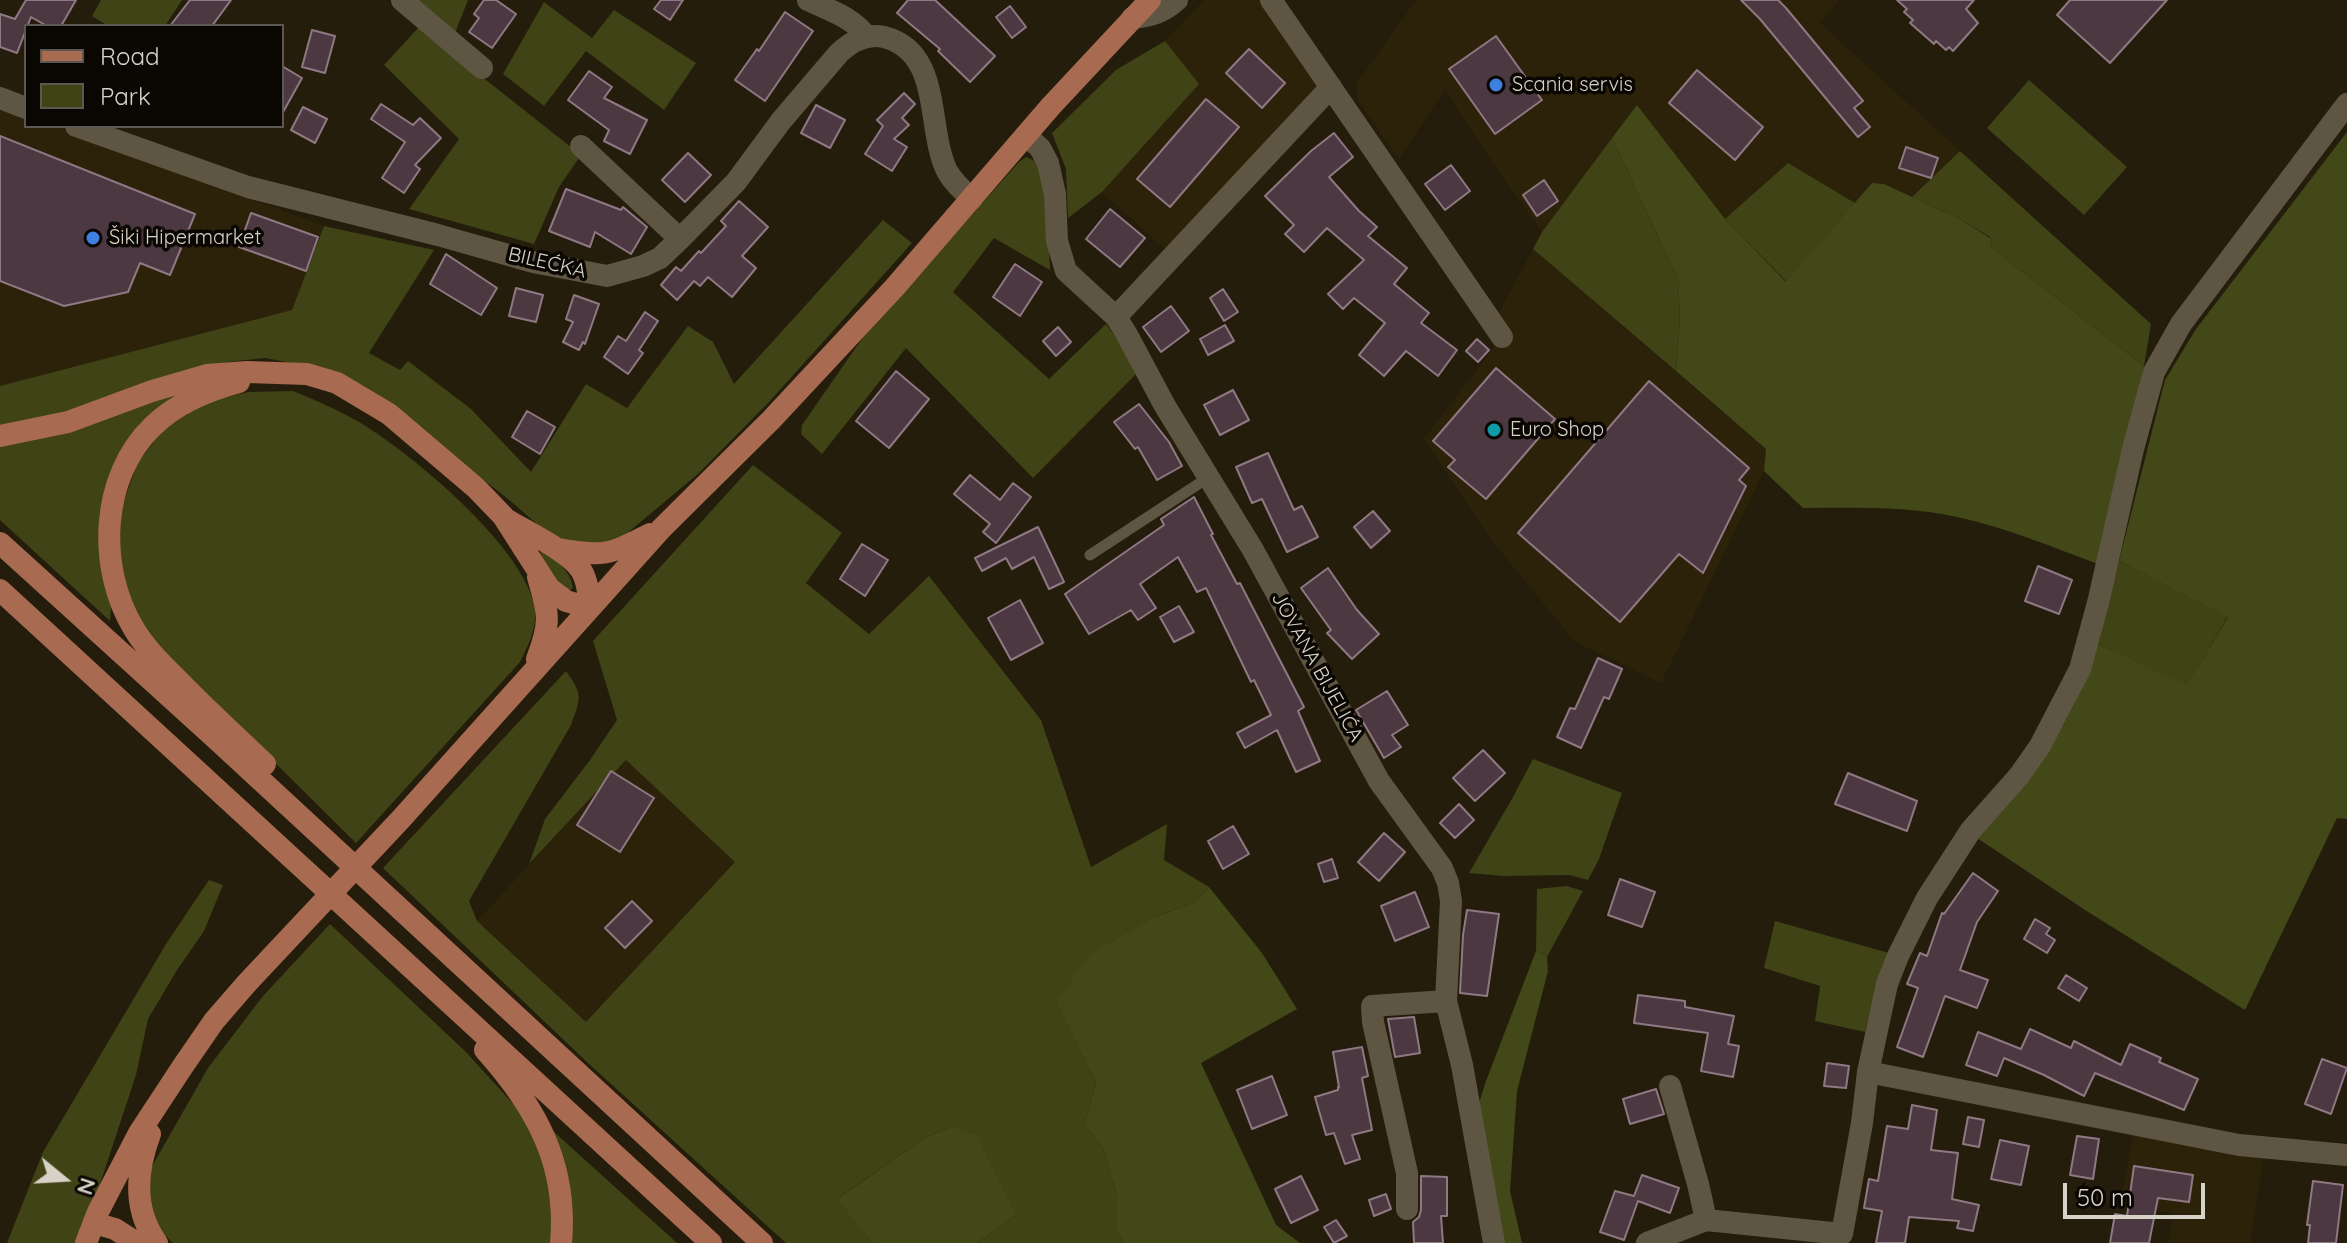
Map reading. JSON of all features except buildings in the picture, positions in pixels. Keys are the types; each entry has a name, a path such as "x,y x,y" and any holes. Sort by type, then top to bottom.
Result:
{"main road":[{"path":"91,1235 139,1133 214,1021 401,819 662,528 771,420 895,287 1026,135 1150,0"},
{"path":"280,372 212,389 176,407 153,426 135,449 114,496 109,517 110,556 124,609 148,649 307,805 319,834"},
{"path":"0,436 68,422 152,391 207,375 307,374 337,383 389,414 476,488 503,516 549,588 566,601 590,608"},
{"path":"503,516 557,549 582,571 588,587 590,608"},
{"path":"557,549 607,554 662,528"},
{"path":"0,543 762,1243"},
{"path":"532,673 549,623 537,572"},
{"path":"0,590 711,1243"},
{"path":"388,947 414,978 466,1029 536,1118 552,1155 562,1199 561,1243"},
{"path":"157,1243 146,1228 138,1193 143,1154 166,1091"},
{"path":"91,1235 115,1229 137,1243"}],"street":[{"path":"402,0 482,68"},
{"path":"808,0 848,19 866,36 882,36 901,43 915,56 928,85 938,144 947,171 972,199"},
{"path":"1132,18 1152,15 1167,9 1177,0"},
{"path":"1271,0 1502,337"},
{"name":"BILEĆKA","path":"82,128 248,187 579,272 607,276 660,258 736,182 781,121 839,53 866,36"},
{"path":"1116,317 1331,87"},
{"path":"0,98 24,107"},
{"path":"1647,1243 1706,1220 1844,1239 1868,1072 1887,984 1927,898 1971,830 2019,776 2040,746 2080,669 2106,572 2133,449 2158,363 2181,324 2347,104"},
{"name":"JOVANA BIJELIĆA","path":"1026,135 1040,148 1048,163 1055,194 1057,241 1066,271 1116,317 1165,406 1253,550 1379,781 1442,868 1451,901 1446,1001 1462,1065 1494,1243"},
{"path":"581,146 680,239"},
{"path":"1407,1209 1407,1173 1372,1006 1446,1001"},
{"path":"1868,1072 2239,1145 2347,1155"},
{"path":"1670,1086 1706,1220"}],"lane":[{"path":"1090,555 1209,477"}],"shaded area":[{"path":"1204,0 1261,0 1321,86 1168,252 1102,192 1198,84 1165,41"},
{"path":"1416,0 1839,0 1820,23 1960,151 1912,197 1884,184 1872,183 1855,203 1788,163 1725,219 1637,105 1542,232 1445,89 1399,159 1358,101 1356,84"},
{"path":"0,106 24,115 24,128 59,128 324,226 292,310 0,386"},
{"path":"1533,249 1766,449 1764,471 1661,683 1574,641 1490,538 1424,439 1507,330 1499,312"},
{"path":"626,760 735,862 586,1022 477,921"},
{"path":"2134,1132 2263,1158 2250,1243 2169,1243 2172,1213 2120,1204"}],"green space":[{"path":"101,0 182,0 166,24 105,24 92,16"},
{"path":"414,0 468,0 455,33"},
{"path":"544,2 592,38 614,10 696,63 664,110 586,51 544,106 503,74"},
{"path":"419,27 581,155 559,187 534,244 409,209 459,139 384,65"},
{"path":"1165,41 1199,84 1102,192 1068,218 1066,169 1052,133 1116,70"},
{"path":"2029,80 2127,167 2084,215 1987,128"},
{"path":"1637,105 1725,219 1786,282 1872,183 1884,184 1960,219 1990,238 1992,248 2144,366 2098,564 2011,532 1938,513 1900,509 1803,508 1764,471 1766,449 1676,371 1680,321 1678,279 1612,138"},
{"path":"2347,132 2347,819 2337,818 2245,1010 1977,838 2063,726 2081,690 2096,643 2187,685 2228,617 2119,561 2165,380 2196,329"},
{"path":"1612,138 1678,279 1680,321 1676,371 1533,249 1542,232"},
{"path":"1960,151 2151,324 2144,366 1992,248 1990,237 1912,197"},
{"path":"1026,157 1038,165 1045,178 1050,270 994,238 953,292 1049,379 1106,324 1140,370 1033,478 906,348 822,454 801,434 802,425 866,333"},
{"path":"1788,163 1855,203 1787,282 1725,219"},
{"path":"883,220 912,243 769,402 698,474 625,535 590,547 551,536 364,386 327,370 265,358 228,362 187,373 79,412 0,429 0,386 292,310 324,226 434,250 369,353 400,370 408,361 471,409 531,472 586,384 627,408 688,326 713,342 734,384"},
{"path":"293,391 327,405 381,436 464,505 512,560 528,586 535,610 533,631 520,662 356,843 155,644 131,608 123,581 119,547 121,509 138,462 162,431 206,402 248,392"},
{"path":"176,394 145,426 103,573 111,608 110,621 0,520 0,443"},
{"path":"753,465 842,533 806,583 869,634 929,576 1041,720 1091,867 1167,824 1164,860 1209,887 1196,902 1154,917 1058,1002 1096,1083 1084,1125 1103,1148 1117,1195 1117,1232 1125,1243 977,1243 1016,1215 952,1127 926,1137 838,1198 873,1243 786,1243 589,1064 383,868 566,671 579,696 571,725 469,901 477,921 586,1022 735,862 626,760 529,864 545,819 617,720 593,641"},
{"path":"540,549 561,566 573,588 569,591 555,578"},
{"path":"2119,561 2228,616 2187,686 2096,643"},
{"path":"1533,759 1622,793 1599,859 1588,880 1569,875 1469,873"},
{"path":"209,880 223,885 204,931 148,1019 136,1075 100,1184 76,1243 7,1243 43,1152 166,944"},
{"path":"1567,886 1583,891 1547,957 1536,951 1537,889"},
{"path":"1209,887 1262,953 1297,1009 1201,1063 1276,1225 1300,1243 1125,1243 1117,1232 1117,1195 1103,1148 1084,1125 1096,1083 1057,1002 1087,957 1154,917 1196,902"},
{"path":"1775,921 1889,953 1877,984 1865,1032 1815,1021 1820,986 1764,968"},
{"path":"330,924 466,1052 526,1118 546,1161 553,1219 550,1243 173,1243 158,1228 148,1198 151,1168 208,1068 263,996"},
{"path":"1536,951 1547,957 1548,971 1517,1091 1510,1191 1522,1243 1502,1243 1478,1106"},
{"path":"952,1127 977,1136 1016,1215 977,1243 873,1243 837,1199 926,1137"},
{"path":"553,1131 677,1243 564,1243"}],"place":[{"name":"Scania servis","path":"1496,85"},
{"name":"Šiki Hipermarket","path":"93,238"},
{"name":"Euro Shop","path":"1494,430"}]}
